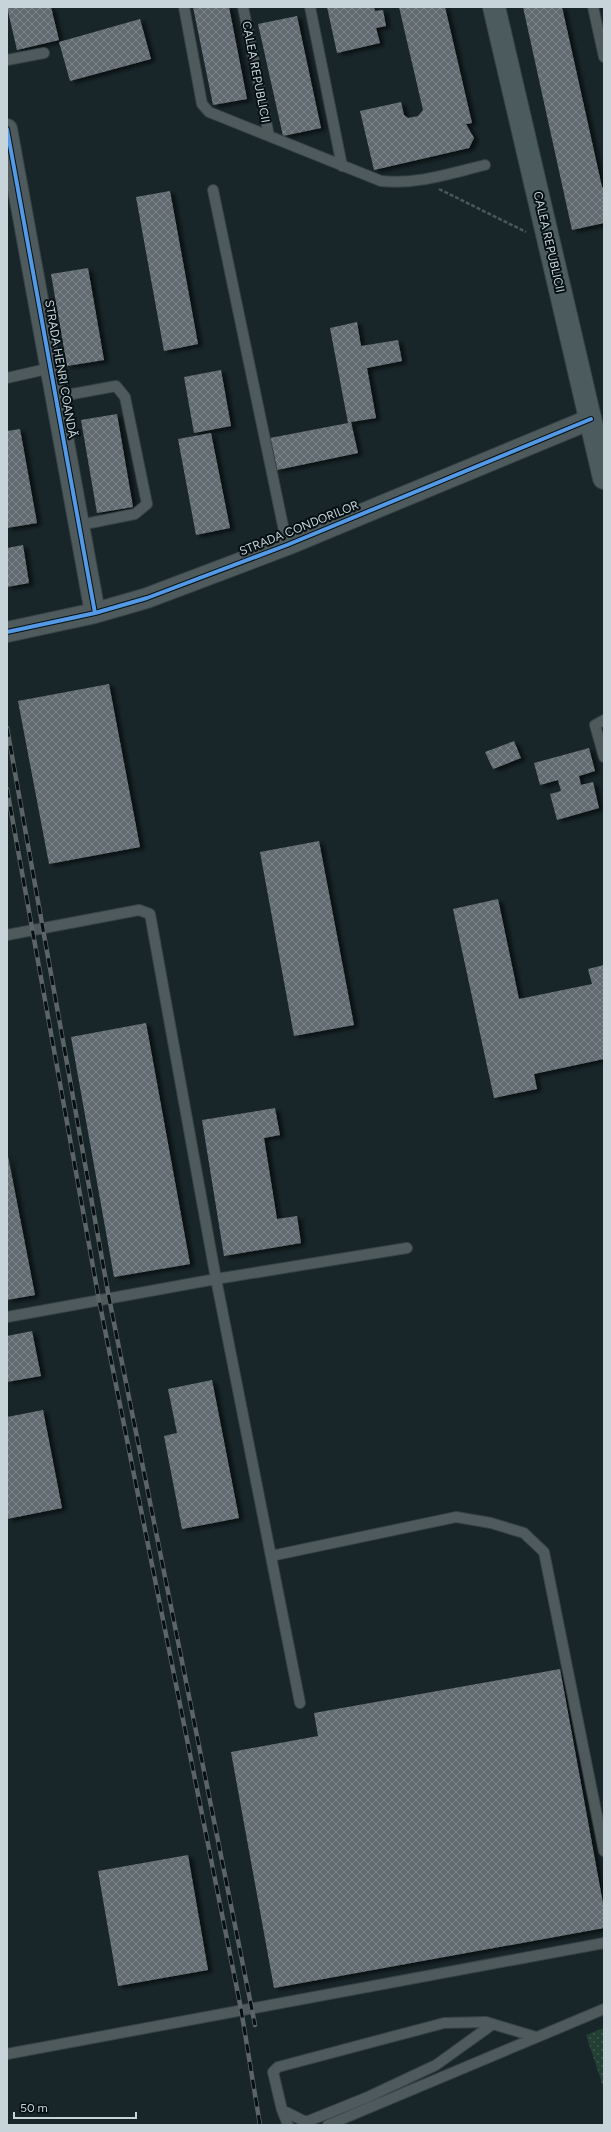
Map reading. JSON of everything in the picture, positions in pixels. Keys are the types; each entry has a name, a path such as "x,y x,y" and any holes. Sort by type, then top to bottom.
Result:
{"main road":[{"name":"CALEA REPUBLICII","path":"494,7 604,478"}],"street":[{"name":"STRADA HENRI COANDĂ","path":"7,129 9,150 51,368 95,612"},
{"name":"STRADA CONDORILOR","path":"7,632 95,612 147,598 287,545 591,420"}],"lane":[{"path":"184,7 202,104 209,112 381,181 393,182 421,180 485,165"},
{"name":"CALEA REPUBLICII","path":"243,7 269,136"},
{"path":"310,7 342,166"},
{"path":"593,7 604,57"},
{"path":"7,60 44,53"},
{"path":"213,190 287,545"},
{"path":"7,378 51,368"},
{"path":"56,397 116,386 121,390 125,397 147,504 136,514 80,525"},
{"path":"604,720 595,725 604,757"},
{"path":"7,935 139,910 150,914 216,1279 300,1703"},
{"path":"7,1317 216,1279 407,1248"},
{"path":"270,1556 456,1517 491,1523 524,1533 544,1552 604,1851"},
{"path":"7,2054 604,1943"},
{"path":"328,2125 604,2009"},
{"path":"288,2125 282,2110 273,2072 278,2067 444,2023 486,2022 536,2037"},
{"path":"282,2110 306,2122 313,2120 436,2065 493,2024"}],"path":[{"path":"421,180 548,242"}],"green space":[{"path":"604,2028 604,2089 586,2035"}],"building":[{"path":"7,7 51,7 59,40 17,50"},
{"path":"193,7 229,7 247,99 213,105"},
{"path":"327,7 374,7 375,11 383,10 386,26 376,28 380,43 337,53"},
{"path":"399,7 445,7 472,123 466,124 474,138 469,148 374,170 360,111 401,102 404,115 408,118 418,116 423,110"},
{"path":"523,7 562,7 602,187 604,187 604,223 572,230"},
{"path":"297,16 321,128 283,136 258,24"},
{"path":"140,19 151,59 70,81 59,42"},
{"path":"170,191 198,344 164,351 136,197"},
{"path":"88,268 104,360 67,366 51,274"},
{"path":"357,322 361,346 398,340 402,361 367,368 376,418 351,422 358,453 277,470 270,438 348,423 330,328"},
{"path":"221,370 231,426 194,433 184,377"},
{"path":"117,414 133,507 97,513 81,420"},
{"path":"20,429 37,523 7,528 7,431"},
{"path":"211,433 230,528 196,535 178,439"},
{"path":"23,545 29,583 7,587 7,548"},
{"path":"109,684 140,847 49,864 18,701"},
{"path":"514,741 521,758 493,769 485,752"},
{"path":"589,748 595,771 579,776 581,785 593,782 599,808 557,820 550,794 561,791 558,780 540,785 534,763"},
{"path":"319,841 354,1025 294,1036 260,852"},
{"path":"498,899 519,999 592,984 588,969 604,965 604,1059 534,1074 537,1089 494,1098 453,909"},
{"path":"146,1023 190,1264 114,1277 71,1037"},
{"path":"275,1108 280,1135 264,1138 277,1219 297,1216 301,1243 224,1256 202,1120"},
{"path":"7,1151 35,1295 7,1300"},
{"path":"32,1331 41,1376 7,1382 7,1336"},
{"path":"212,1380 239,1518 182,1529 164,1436 177,1433 168,1389"},
{"path":"43,1410 62,1508 7,1519 7,1417"},
{"path":"560,1669 604,1909 604,1928 274,1988 231,1752 318,1736 314,1713"},
{"path":"188,1855 208,1970 118,1986 98,1871"}],"railway":[{"path":"7,728 109,1298 255,2025"},
{"path":"7,789 99,1300 241,2009 260,2125"}],"cycle path":[{"path":"7,129 95,613"},
{"path":"7,632 95,613 147,598 287,545 591,419"}]}
